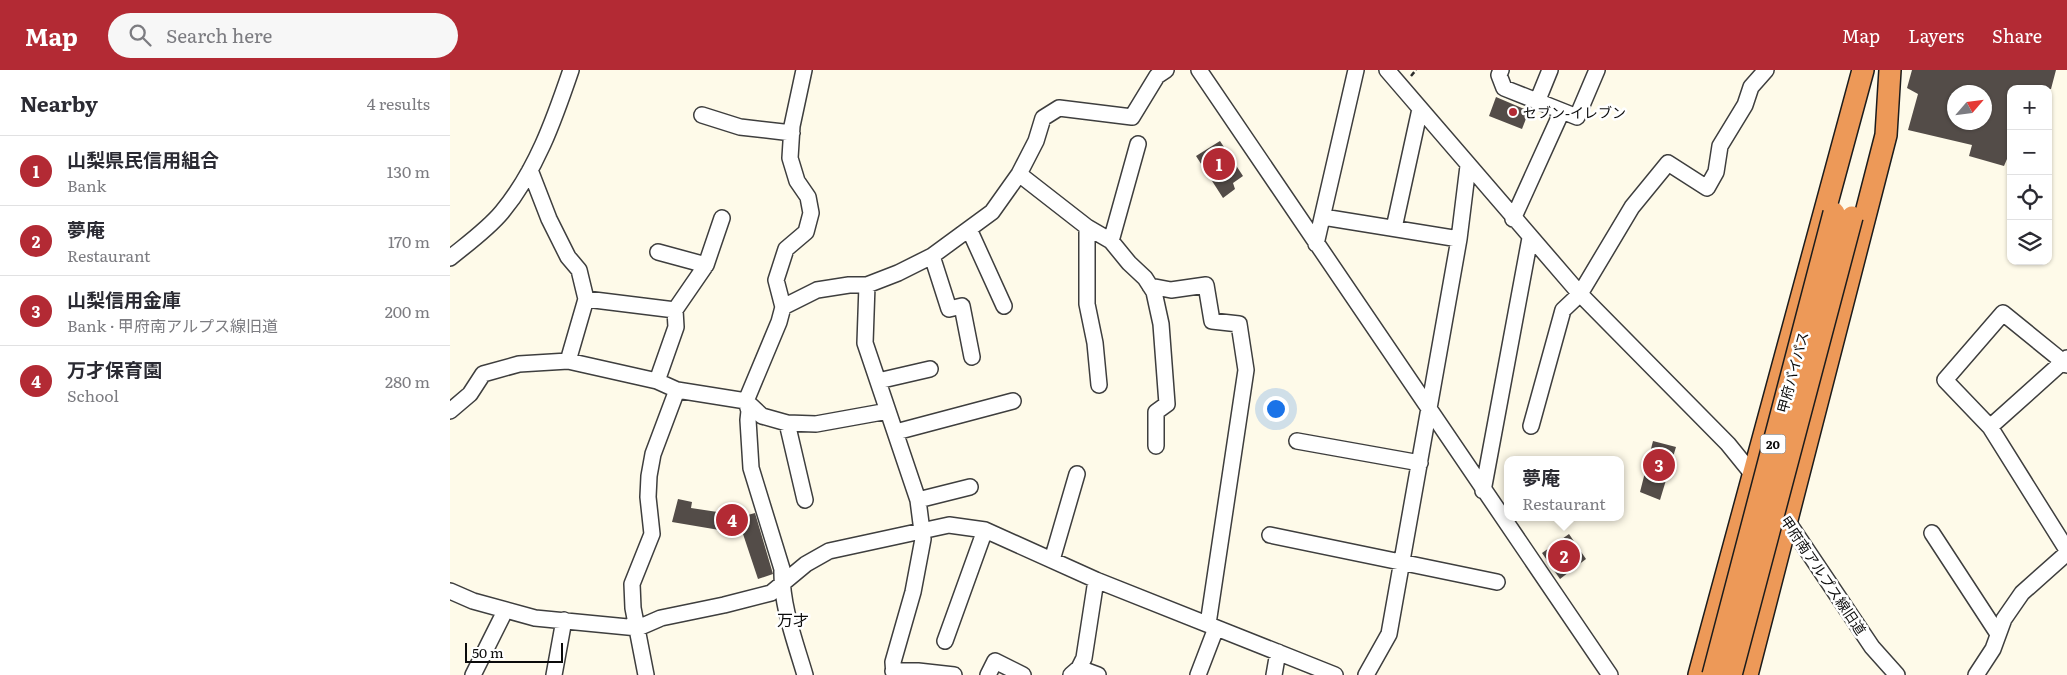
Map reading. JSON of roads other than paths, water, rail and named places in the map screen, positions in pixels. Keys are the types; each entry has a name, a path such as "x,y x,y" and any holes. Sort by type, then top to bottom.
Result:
{"highway":[{"path":"1699,675 1863,70"},
{"name":"甲府バイパス","path":"1731,675 1843,215 1874,70"},
{"path":"1747,675 1886,135 1890,70"},
{"name":"甲府バイパス","path":"1713,675 1843,215 1890,70"}],"street":[{"path":"450,258 501,213 530,170 544,143 571,70"},
{"path":"804,70 792,133 790,158 797,181 808,196 810,213 806,232 786,249 776,280 783,307 779,322 746,401 749,411 751,468 782,570 782,584 805,675"},
{"path":"783,307 817,290 849,285 867,285 898,273 932,256 992,212 1019,174 1036,141 1043,118 1059,108 1132,118 1157,76 1166,70"},
{"path":"1199,70 1483,491 1610,675"},
{"path":"1316,244 1356,70"},
{"name":"甲府南アルプス線旧道","path":"1387,70 1513,219 1580,294 1728,444 1788,521 1872,647 1897,675"},
{"path":"1502,70 1499,76 1504,88 1577,117 1597,70"},
{"path":"1537,102 1550,70"},
{"path":"1531,426 1563,310 1580,294 1632,206 1668,163 1707,188 1716,172 1720,146 1745,105 1751,87 1766,70"},
{"path":"1394,228 1420,109"},
{"path":"1513,219 1562,111"},
{"path":"702,115 740,127 792,133"},
{"path":"1111,241 1138,144"},
{"path":"1366,675 1389,634 1459,239 1468,166"},
{"path":"530,170 549,218 568,257 579,270 586,299 568,361"},
{"path":"1019,174 1087,227 1111,241 1154,292 1161,324 1167,404 1156,412 1156,446"},
{"path":"1323,216 1459,239"},
{"path":"657,381 676,326 675,310 706,264 722,218"},
{"path":"1087,227 1087,304 1095,343 1099,385"},
{"path":"969,229 1004,306"},
{"path":"1483,491 1530,238"},
{"path":"658,252 706,264"},
{"path":"932,256 949,309 962,306 972,357"},
{"path":"867,285 865,343 918,500 923,539 913,592 893,662 894,673 918,671 954,675"},
{"path":"1150,286 1171,290 1206,285 1212,322 1239,324 1246,370 1212,626 1198,675"},
{"path":"586,299 675,310"},
{"path":"1976,675 1993,649 2004,619 2022,593 2067,552 1990,427 1945,380 2003,313 2066,361 1990,427"},
{"path":"450,411 470,394 483,374 518,364 568,361 657,381 677,390 746,401 762,416 787,424 816,424 888,411"},
{"path":"878,382 930,369"},
{"path":"646,675 633,608 632,584 652,534 648,497 653,454 677,390"},
{"path":"896,432 1013,401"},
{"path":"787,424 805,500"},
{"path":"1297,442 1420,463"},
{"path":"1052,560 1077,474"},
{"path":"918,500 970,487"},
{"path":"450,591 473,601 535,618 638,628 661,618 771,593 806,564 829,551 949,526 985,530 1096,580 1335,675"},
{"path":"946,641 985,530"},
{"path":"1932,533 1998,634"},
{"path":"1270,535 1497,582"},
{"path":"1096,580 1084,658 1075,672 1098,675"},
{"path":"473,675 505,611"},
{"path":"554,675 564,620"},
{"path":"1274,675 1278,652"},
{"path":"988,675 995,661 1023,675"}],"place":[{"name":"セブン-イレブン","path":"1513,112"},
{"name":"山梨県民信用組合","path":"1219,164"},
{"name":"山梨信用金庫","path":"1659,465"},
{"name":"万才保育園","path":"732,520"},
{"name":"夢庵","path":"1564,556"}],"district":[{"name":"万才","path":"793,619"}]}
